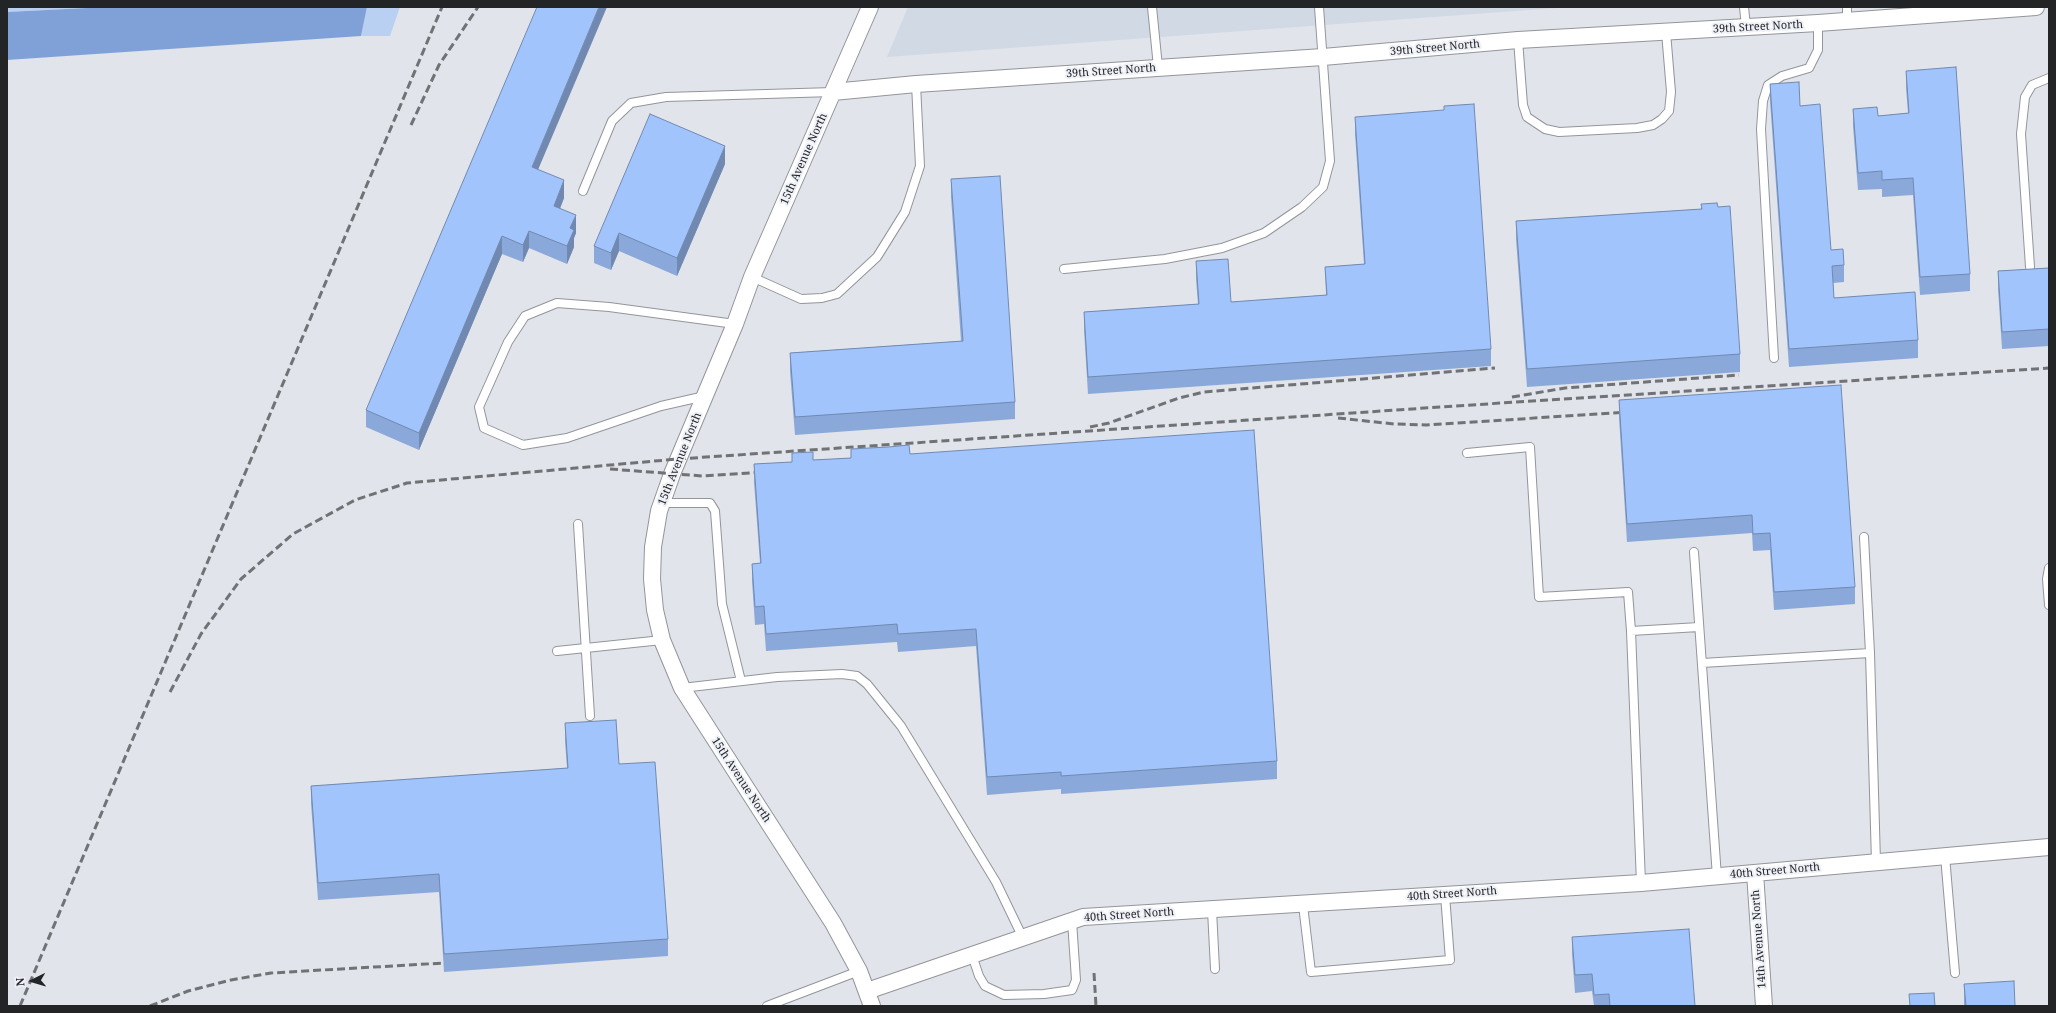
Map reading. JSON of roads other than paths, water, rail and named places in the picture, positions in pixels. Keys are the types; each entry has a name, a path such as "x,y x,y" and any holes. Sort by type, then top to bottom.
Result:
{"street":[{"name":"15th Avenue North","path":"869,999 859,971 833,923 682,688 662,640 655,610 652,579 653,547 662,503 735,324 752,277 870,7"},
{"name":"39th Street North","path":"833,92 916,84 1323,57 1518,40 1818,23 1847,14 2036,7"},
{"name":"40th Street North","path":"869,999 972,955 1083,917 1303,905 1641,883 2049,847"},
{"name":"14th Avenue North","path":"1755,873 1764,1006"}],"lane":[{"path":"1152,7 1158,67"},
{"path":"1064,269 1165,259 1222,248 1264,233 1302,207 1323,187 1330,161 1319,7"},
{"path":"1744,7 1746,27"},
{"path":"1774,358 1761,129 1763,101 1768,85 1782,76 1809,68 1818,50 1818,23"},
{"path":"1518,40 1523,105 1527,117 1545,129 1559,132 1637,128 1653,125 1662,120 1669,111 1671,92 1666,32"},
{"path":"2030,267 2021,134 2025,97 2032,85 2049,78"},
{"path":"752,277 801,299 822,298 837,294 877,257 906,212 920,166 916,84"},
{"path":"582,191 612,121 631,103 666,97 833,92"},
{"path":"706,396 661,406 567,438 523,445 484,428 479,407 508,342 525,316 557,303 609,307 735,324"},
{"path":"1467,452 1530,447 1539,597 1628,592 1641,883"},
{"path":"662,503 710,503 715,511 722,604 741,681"},
{"path":"578,524 590,716"},
{"path":"1864,537 1870,653 1876,862"},
{"path":"1694,552 1717,877"},
{"path":"2049,568 2047,579 2049,605"},
{"path":"1630,631 1699,627"},
{"path":"557,651 662,640"},
{"path":"1702,663 1870,653"},
{"path":"682,688 777,677 842,674 857,676 878,695 905,733 996,882 1023,938"},
{"path":"1945,856 1955,973"},
{"path":"1303,905 1311,972 1450,960 1445,895"},
{"path":"1212,910 1215,970"},
{"path":"972,955 979,976 985,986 1004,995 1044,994 1072,990 1076,980 1072,921"},
{"path":"768,1006 859,971"}],"railway":[{"path":"20,1006 442,7"},
{"path":"411,125 439,65 478,7"},
{"path":"1090,427 1109,423 1179,398 1204,392 1495,368"},
{"path":"170,692 201,634 241,579 293,534 355,500 407,483 678,459 1455,406 2049,368"},
{"path":"1512,397 1565,388 1739,375"},
{"path":"1338,418 1394,424 1426,425 1629,412"},
{"path":"610,469 703,476 765,472"},
{"path":"150,1006 188,991 231,980 271,973 444,963"},
{"path":"1094,973 1096,1006"}]}
